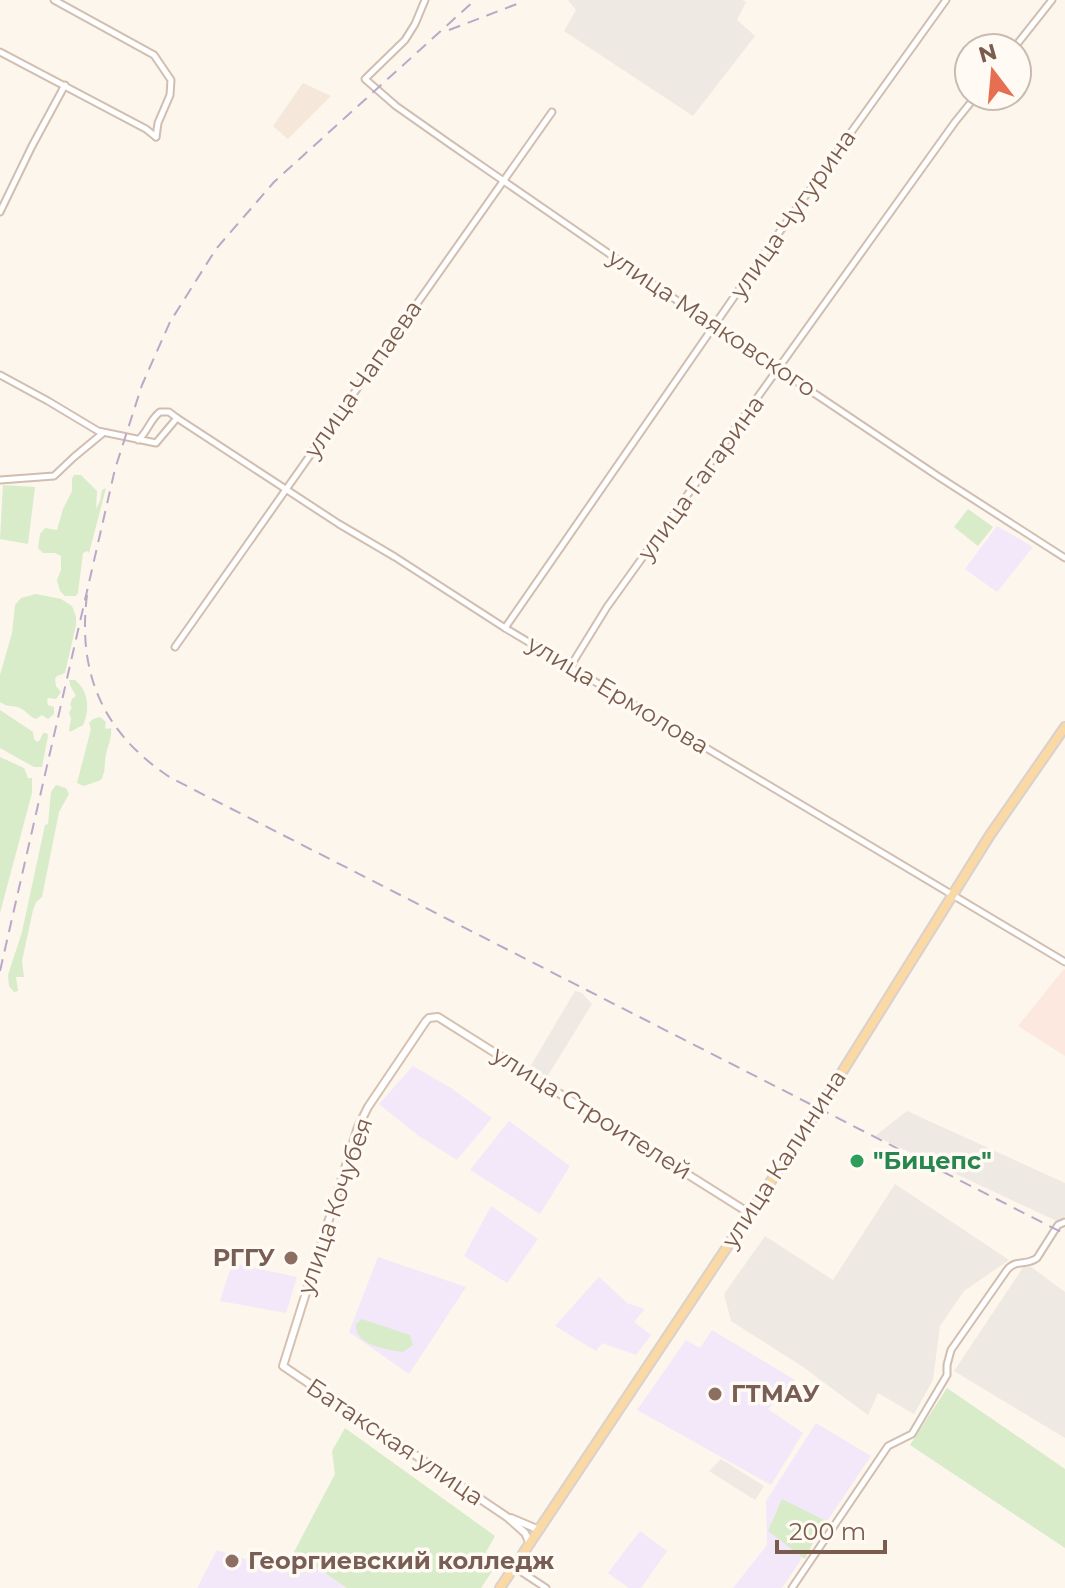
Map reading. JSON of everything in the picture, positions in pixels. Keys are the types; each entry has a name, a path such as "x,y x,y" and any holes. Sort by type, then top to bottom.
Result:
{"main road":[{"name":"улица Калинина","path":"500,1588 819,1109 990,835 1065,727"},
{"name":"улица Строителей","path":"433,1017 442,1019 749,1213"},
{"name":"улица Кочубея","path":"283,1366 358,1127 426,1021 433,1017"},
{"name":"Батакская улица","path":"283,1366 507,1517 525,1533 530,1544"},
{"name":"Батакская улица","path":"507,1517 541,1528"}],"street":[{"path":"0,52 156,137 158,123 170,95 171,80 154,55 54,0"},
{"name":"улица Маяковского","path":"425,0 405,40 365,79 396,106 714,326 1065,558"},
{"name":"улица Чугурина","path":"505,628 714,326 946,0"},
{"path":"1027,32 1052,0"},
{"path":"0,212 65,85"},
{"name":"улица Чапаева","path":"175,647 552,112"},
{"name":"улица Гагарина","path":"570,667 607,607 963,112"},
{"path":"146,129 158,123"},
{"path":"0,375 98,431 138,440 156,443 177,418 166,411 160,412 138,440"},
{"name":"улица Ермолова","path":"177,418 505,628 1065,962"},
{"path":"0,480 54,476 104,432"},
{"path":"792,1588 888,1446 912,1434 947,1375 951,1350 1007,1270 1015,1263 1033,1262 1055,1229 1065,1222"},
{"path":"514,1567 546,1588"}],"shaded area":[{"path":"568,0 743,0 746,2 737,20 755,36 693,116 564,31 576,10"},
{"path":"303,83 331,96 288,139 273,126"},
{"path":"997,526 1033,547 997,592 965,569"},
{"path":"1065,970 1065,1056 1018,1026"},
{"path":"575,991 582,993 592,1004 547,1077 530,1067"},
{"path":"413,1066 451,1088 492,1118 457,1160 419,1136 379,1104"},
{"path":"907,1111 1065,1183 1065,1216 1061,1223 875,1136"},
{"path":"509,1121 570,1166 540,1214 470,1170"},
{"path":"895,1184 1009,1260 964,1291 940,1326 933,1380 914,1414 878,1393 868,1415 803,1367 731,1321 724,1294 765,1236 833,1280"},
{"path":"491,1206 538,1239 507,1283 464,1256"},
{"path":"378,1257 466,1287 409,1374 349,1332"},
{"path":"232,1263 297,1277 286,1313 220,1301"},
{"path":"1026,1263 1065,1292 1065,1438 954,1371"},
{"path":"599,1277 627,1303 645,1309 634,1322 651,1335 636,1355 602,1343 596,1351 555,1326"},
{"name":"ГТМАУ","path":"712,1330 795,1380 768,1409 803,1433 771,1485 637,1410 686,1340 700,1348"},
{"path":"816,1423 871,1456 782,1588 733,1588 767,1545 766,1501"},
{"path":"721,1459 764,1486 755,1500 709,1471"},
{"path":"640,1531 667,1551 641,1588 629,1588 608,1573"},
{"name":"Георгиевский колледж","path":"217,1550 283,1571 294,1552 347,1588 197,1588"}],"green space":[{"path":"74,475 81,475 97,491 96,509 102,490 106,488 89,553 83,553 78,593 76,596 65,596 57,580 61,556 43,553 38,548 40,534 45,528 57,530 72,491"},
{"path":"3,485 35,487 28,544 0,539"},
{"path":"968,509 993,527 978,546 954,527"},
{"path":"36,594 61,599 72,606 76,617 65,673 55,679 61,692 56,699 48,698 47,701 54,707 54,714 48,719 42,715 36,719 22,709 0,702 0,675 12,633 15,605 21,598"},
{"path":"69,680 80,684 86,695 87,707 83,725 70,732 70,705 76,696"},
{"path":"0,710 33,732 37,742 43,733 47,733 42,767 34,767 0,748"},
{"path":"100,717 106,722 106,729 111,728 104,774 101,780 84,786 77,783 91,729 89,723"},
{"path":"0,757 24,768 28,778 32,778 32,793 0,913"},
{"path":"56,785 66,788 69,794 59,812 42,897 33,910 22,961 24,977 16,977 18,991 14,992 9,986 8,975 22,932 45,825 48,824 51,792"},
{"path":"362,1319 410,1335 413,1345 403,1352 366,1342 357,1331 356,1324"},
{"path":"947,1388 1065,1469 1065,1548 910,1445"},
{"path":"345,1428 495,1536 486,1552 499,1561 481,1588 347,1588 294,1552 335,1474 332,1451"},
{"path":"782,1499 824,1520 805,1559 768,1531"}],"railway":[{"path":"0,971 115,469 142,385 170,322 216,249 274,182 475,0"},
{"path":"449,30 517,4"},
{"path":"87,595 86,651 100,700 128,742 171,778 1065,1234"}],"place":[{"name":"\"Бицепс\"","path":"857,1161"},
{"name":"РГГУ","path":"291,1258"},
{"name":"ГТМАУ","path":"715,1394"},
{"name":"Георгиевский колледж","path":"232,1561"}]}
